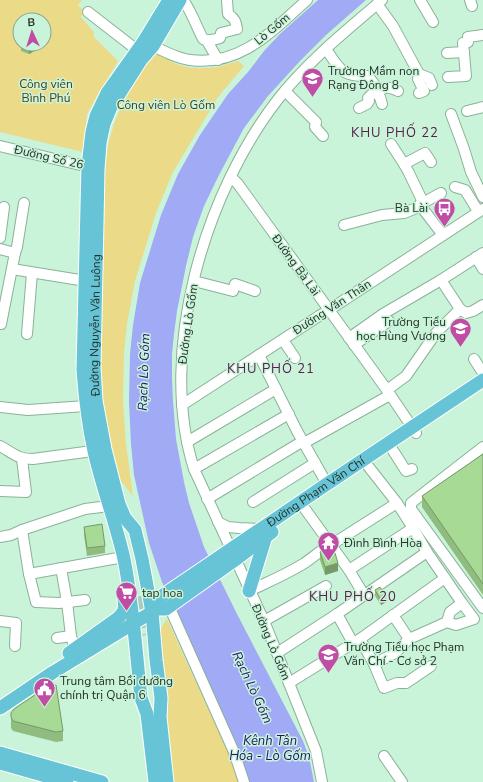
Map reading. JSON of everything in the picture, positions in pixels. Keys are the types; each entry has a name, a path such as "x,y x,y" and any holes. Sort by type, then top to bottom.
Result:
{"main road":[{"name":"Đường Nguyễn Văn Luông","path":"168,782 160,717 161,698 156,660 161,608 142,559 135,530 119,519 109,506 100,450 96,401 91,282 93,167 104,124 111,107 141,60 145,45 169,0"},
{"name":"Đường Nguyễn Văn Luông","path":"145,45 182,0"},
{"name":"Đường Nguyễn Văn Luông","path":"91,282 84,370 84,392 86,406 119,504 119,519 141,698 146,714 155,782"},
{"name":"Đường Phạm Văn Chí","path":"264,532 305,509 368,466 392,449 414,430 483,380"},
{"name":"Đường Phạm Văn Chí","path":"0,708 52,673 161,608 327,484 483,388"},
{"path":"119,519 113,530 123,582 125,605 124,613 56,662 52,673 68,674 119,638 125,639 130,648 137,703 146,714"},
{"path":"119,519 119,530 139,596"},
{"path":"249,590 264,532"},
{"path":"146,714 149,699 144,635 154,698 160,717"},
{"path":"0,753 102,782"},
{"path":"0,763 67,782"}],"street":[{"path":"182,0 192,14 203,40 207,41 218,60"},
{"path":"207,41 220,38 221,33 237,29 236,21 228,14 227,0"},
{"name":"Lò Gốm","path":"88,12 145,45 189,60 210,62 229,57 246,50 261,40 306,0"},
{"path":"420,0 433,22"},
{"path":"380,2 419,74 418,79 424,91 419,93"},
{"name":"Đường Lò Gốm","path":"322,782 316,751 311,736 264,620 249,590 228,558 218,522 194,469 187,442 182,406 182,350 194,281 211,224 238,162 256,130 295,79 326,49 380,2"},
{"path":"448,77 466,76 463,43 468,42 468,38 483,35"},
{"path":"326,49 342,71 356,77 368,76 378,91 382,104"},
{"path":"447,53 464,52"},
{"path":"419,74 429,78 432,85"},
{"path":"359,108 367,104 369,101 368,98 371,94 385,88 398,91"},
{"path":"285,91 316,122 315,127 323,136"},
{"path":"467,112 483,107"},
{"path":"451,114 471,172 483,197"},
{"path":"391,144 404,164 421,198 423,209 443,235"},
{"name":"Đường Số 26","path":"0,146 93,167"},
{"path":"404,164 425,153 431,162"},
{"name":"Đường Bà Lài","path":"231,177 238,184 414,430"},
{"path":"455,187 465,190 481,210"},
{"path":"344,225 382,215 404,213 414,209 441,193"},
{"path":"1,324 7,275 17,247 24,204"},
{"path":"0,238 4,207"},
{"name":"Đường Văn Thân","path":"182,406 481,210"},
{"path":"0,249 15,253"},
{"path":"352,342 383,314 480,255 483,269"},
{"path":"7,275 32,273 91,282"},
{"path":"27,334 32,273"},
{"path":"441,280 460,309 466,313 483,304"},
{"path":"194,281 233,292 235,284 255,291"},
{"path":"207,499 388,392 406,376 436,332 460,309"},
{"path":"352,342 389,321"},
{"path":"283,340 295,358"},
{"path":"259,355 288,414 327,484"},
{"path":"474,359 483,373"},
{"path":"187,442 276,389"},
{"path":"0,407 28,410 86,406"},
{"path":"194,469 288,414"},
{"path":"0,446 22,459 33,460 100,450"},
{"path":"483,447 410,503 411,509 483,608"},
{"path":"392,449 406,471 412,469"},
{"path":"0,491 26,492 22,459"},
{"path":"253,502 315,463"},
{"path":"368,466 397,503 427,552 462,604 474,619 456,625 447,622 409,639 395,653 374,664"},
{"path":"249,590 282,576 305,563 323,548 331,545 397,503"},
{"path":"0,537 11,535 86,509 109,506"},
{"path":"305,509 349,570 364,596"},
{"path":"218,522 228,527 264,532"},
{"path":"349,570 413,528"},
{"path":"22,530 29,574 36,602 68,602 85,600"},
{"path":"277,653 364,596 427,552"},
{"path":"29,574 118,558"},
{"path":"61,568 68,602 71,636 75,649"},
{"path":"289,683 356,641 445,578"},
{"path":"264,620 326,586"},
{"path":"447,622 450,612 462,604"},
{"path":"161,608 234,752 244,782"},
{"path":"337,614 374,664 384,688 397,683 406,682 431,666"},
{"path":"393,615 409,639"},
{"path":"0,621 16,623 15,646"},
{"path":"58,638 71,636"},
{"path":"384,756 402,782"}],"green space":[{"name":"Công viên Bình Phú","path":"0,0 82,0 78,5 84,11 81,17 94,32 94,37 118,61 87,114 83,152 0,132"},
{"name":"Công viên Lò Gốm","path":"152,51 176,64 192,68 218,67 238,61 244,66 218,97 173,172 156,213 135,281 127,324 124,353 123,401 126,444 133,496 114,472 105,428 100,385 104,179 108,144 115,121 127,93"},
{"path":"167,619 239,776 240,782 174,782 159,640 159,631"}],"water":[{"name":"Kênh Tân Hóa - Lò Gốm","path":"318,0 366,0 326,35 300,61 268,96 244,128 204,206 193,237 177,311 172,354 173,401 176,439 189,503 204,547 303,741 309,757 314,782 248,782 162,582 149,543 134,475 129,401 130,354 140,283 161,215 178,174 200,135 228,94 280,34"}],"building":[{"path":"483,454 483,584 422,496"},
{"path":"102,524 105,546 87,548 84,527"},
{"path":"329,546 335,553 338,563 325,567 320,552"},
{"path":"380,587 386,596 381,600 375,590"},
{"name":"Trung tâm Bồi dưỡng chính trị Quận 6","path":"56,685 63,731 56,732 13,721 11,713 14,709 48,686"}],"tunnel":[{"path":"142,596 147,635"}],"place":[{"name":"Trường Mầm non Rạng Đông 8","path":"313,98"},
{"name":"Bà Lài","path":"444,228"},
{"name":"Trường Tiểu học Hùng Vương","path":"461,348"},
{"name":"Đình Bình Hòa","path":"328,562"},
{"name":"tap hoa","path":"126,612"},
{"name":"Trường Tiểu học Phạm Văn Chí - Cơ sở 2","path":"329,674"},
{"name":"Trung tâm Bồi dưỡng chính trị Quận 6","path":"45,708"}],"district":[{"name":"KHU PHỐ 22","path":"395,132"},
{"name":"KHU PHỐ 21","path":"271,368"},
{"name":"KHU PHỐ 20","path":"353,596"}],"water label":[{"name":"Rạch Lò Gốm","path":"143,372"},
{"name":"Rạch Lò Gốm","path":"253,687"}]}
